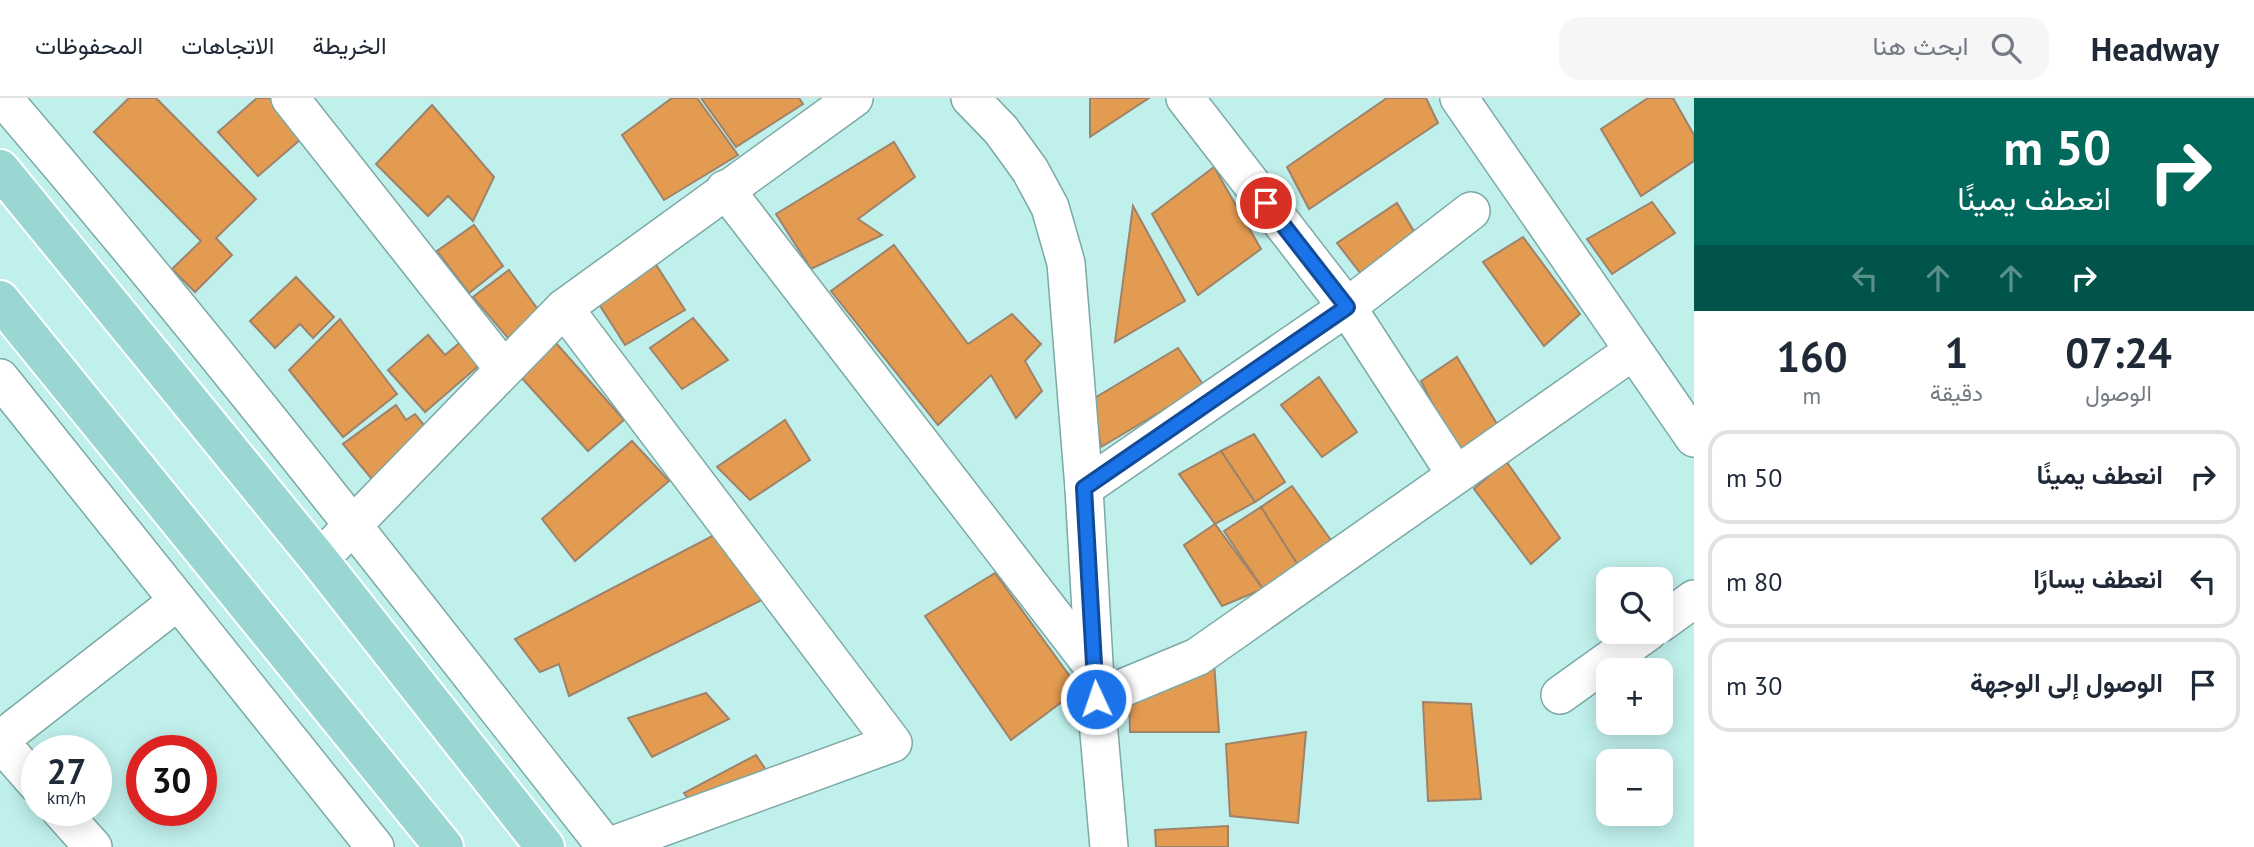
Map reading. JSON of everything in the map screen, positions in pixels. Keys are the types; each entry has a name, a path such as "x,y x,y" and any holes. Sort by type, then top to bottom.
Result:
{"main road":[{"path":"0,169 319,560 545,847"},
{"path":"0,300 444,847"}],"street":[{"path":"3,98 70,176 353,526 607,847 893,743 564,308"},
{"path":"290,98 503,369"},
{"path":"970,98 1001,130 1030,170 1049,208 1066,263 1084,488 1095,684 1110,847"},
{"path":"1185,98 1347,307 1456,475"},
{"path":"1459,98 1694,438"},
{"path":"319,560 564,308 837,102"},
{"path":"725,189 1095,684"},
{"path":"1084,488 1347,307 1471,211"},
{"path":"1095,684 1197,657 1633,351"},
{"path":"0,378 375,847"},
{"path":"21,765 0,741 178,601"},
{"path":"1560,695 1675,620"},
{"path":"74,826 93,847"}],"building":[{"path":"129,98 156,98 256,199 216,238 232,255 195,292 172,269 201,241 94,132"},
{"path":"257,98 276,98 307,134 258,176 218,132"},
{"path":"672,98 697,98 738,155 664,200 622,135"},
{"path":"701,98 799,98 803,104 736,147"},
{"path":"1090,98 1149,98 1090,137"},
{"path":"1387,98 1426,98 1438,123 1309,209 1287,167"},
{"path":"1648,98 1673,98 1694,135 1694,161 1641,196 1601,129"},
{"path":"432,105 494,177 473,221 448,196 428,216 376,164"},
{"path":"894,142 915,177 858,219 882,235 811,269 776,214"},
{"path":"1214,167 1261,249 1198,295 1152,214"},
{"path":"1652,202 1675,233 1612,274 1587,239"},
{"path":"1397,203 1418,238 1361,274 1337,243"},
{"path":"1133,206 1185,301 1115,342"},
{"path":"474,225 503,266 469,293 437,251"},
{"path":"1523,237 1580,314 1544,346 1483,262"},
{"path":"894,245 968,344 1012,314 1041,344 1025,361 1042,391 1016,418 991,375 938,425 831,291"},
{"path":"655,263 685,310 625,345 597,301"},
{"path":"509,270 542,315 514,345 473,297"},
{"path":"296,277 334,317 313,338 300,324 275,348 250,321"},
{"path":"693,318 728,360 682,389 650,348"},
{"path":"340,319 397,394 343,437 289,370"},
{"path":"428,335 445,355 463,340 482,363 425,412 388,370"},
{"path":"556,343 624,420 588,451 520,376"},
{"path":"1178,348 1204,386 1101,447 1093,399"},
{"path":"1457,357 1497,424 1457,453 1421,381"},
{"path":"1319,377 1357,432 1322,457 1281,405"},
{"path":"396,405 406,420 415,414 428,430 375,483 343,444"},
{"path":"785,420 810,460 750,500 717,467"},
{"path":"1254,434 1285,482 1255,502 1221,451"},
{"path":"632,441 669,481 575,561 542,519"},
{"path":"1221,451 1255,502 1215,524 1179,474"},
{"path":"1506,461 1560,538 1531,564 1474,489"},
{"path":"1292,486 1333,543 1301,570 1261,507"},
{"path":"1261,507 1301,570 1263,589 1224,531"},
{"path":"1215,524 1263,589 1222,606 1184,545"},
{"path":"716,534 764,599 569,696 559,664 540,672 515,639"},
{"path":"995,573 1079,689 1011,740 925,616"},
{"path":"1214,662 1219,732 1130,732 1129,693"},
{"path":"706,693 729,719 652,757 628,718"},
{"path":"1423,702 1471,704 1481,799 1428,801"},
{"path":"1306,732 1298,823 1230,816 1226,744"},
{"path":"756,755 772,779 697,810 684,793"},
{"path":"1228,826 1228,847 1156,847 1155,830"}],"route":[{"path":"1096,699 1084,488 1347,307 1266,203"}]}
